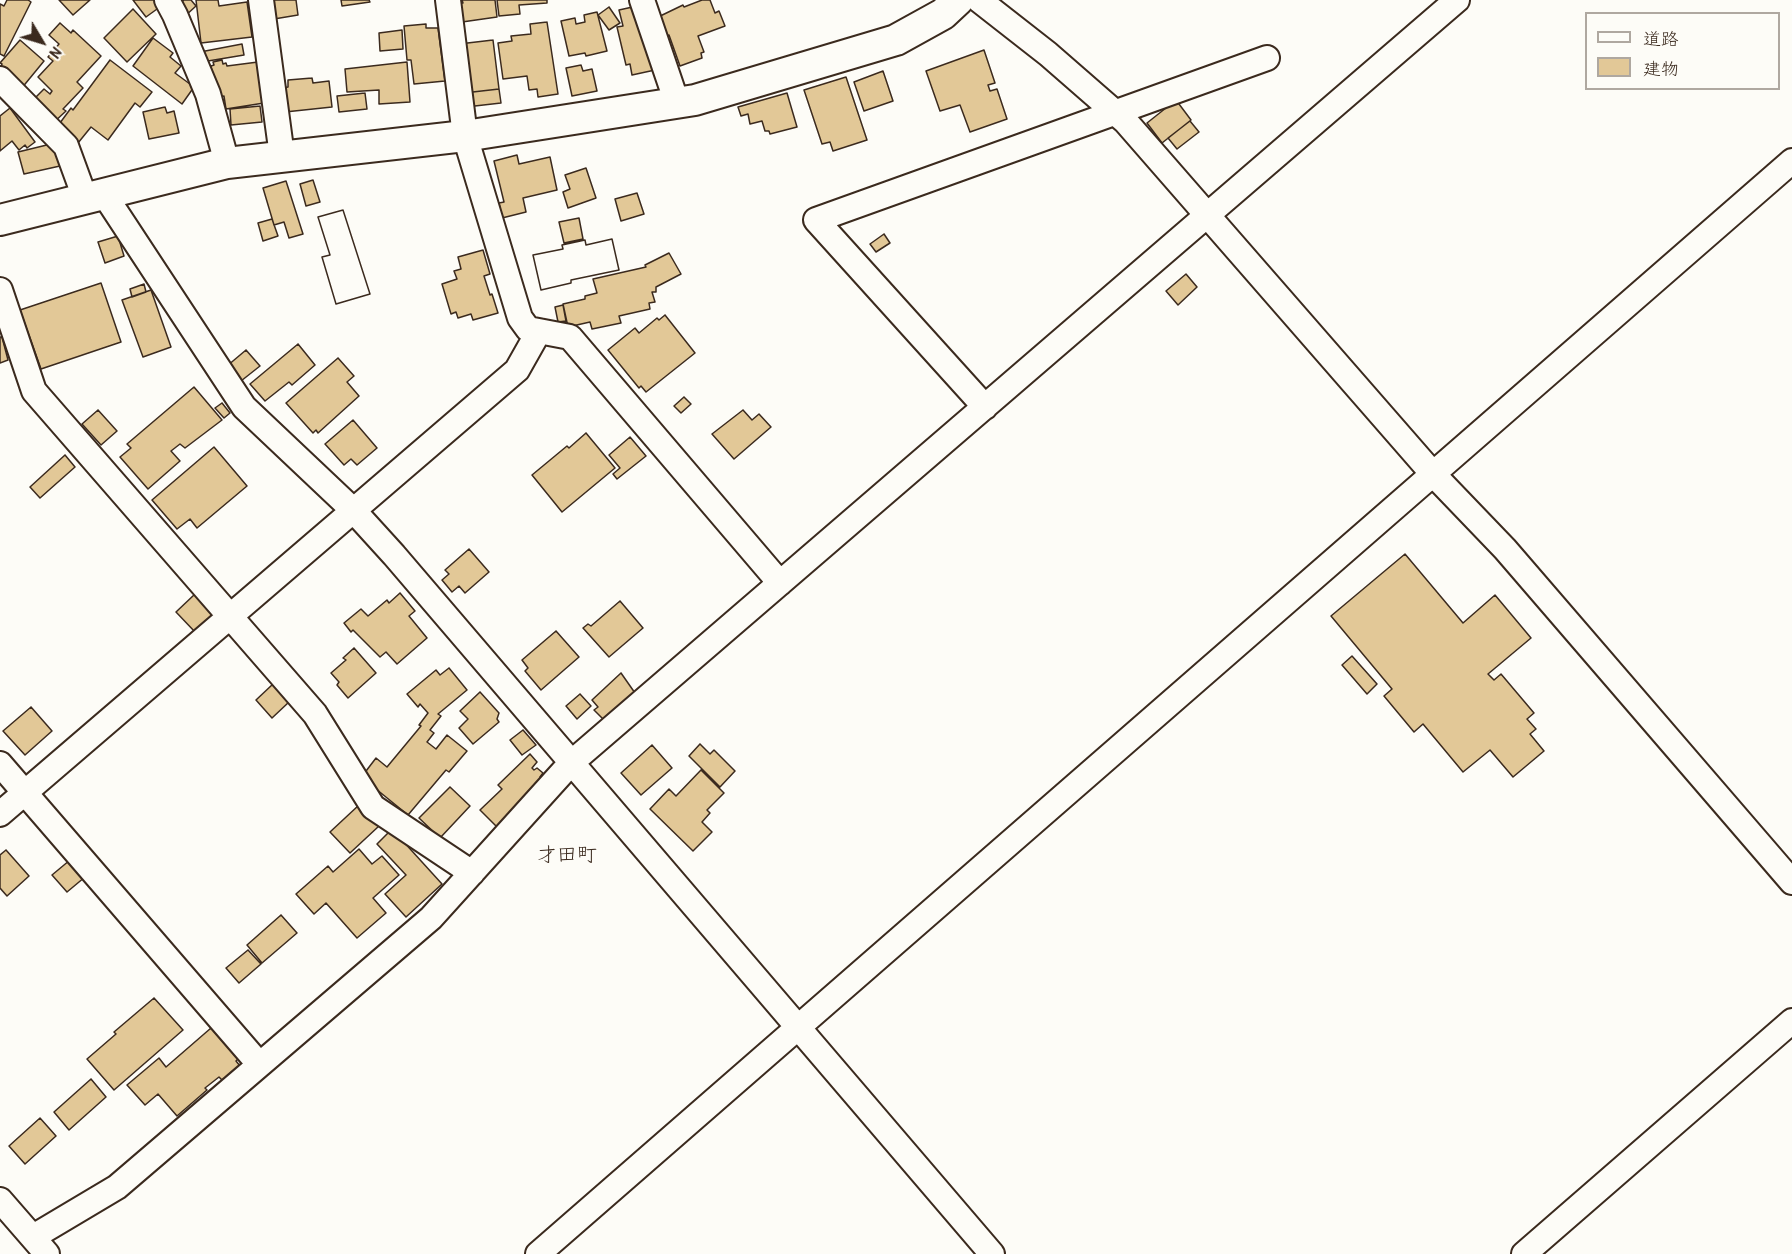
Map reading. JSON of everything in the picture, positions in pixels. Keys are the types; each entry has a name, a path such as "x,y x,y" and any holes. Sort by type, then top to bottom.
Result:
{"street":[{"path":"167,0 208,93 227,163"},
{"path":"261,0 282,156"},
{"path":"448,0 465,136 520,318 528,328 570,337 780,583"},
{"path":"642,0 677,103"},
{"path":"0,220 227,163 465,136 695,100 896,40 943,14 958,0"},
{"path":"979,0 1048,54 1116,112 1433,474 1505,549 1792,882"},
{"path":"0,1200 40,1246 117,1187 431,918 571,764 1457,0"},
{"path":"985,407 816,220 1267,58"},
{"path":"0,79 66,146 94,196 244,407 354,511 992,1254"},
{"path":"537,1254 1792,161"},
{"path":"0,290 34,391 315,714 374,807 472,873"},
{"path":"0,814 517,370 539,331"},
{"path":"0,764 259,1064"},
{"path":"1524,1254 1792,1021"}],"building":[{"path":"7,0 31,2 4,56 0,54 0,4 4,6"},
{"path":"59,0 90,0 73,15"},
{"path":"133,0 161,0 164,4 146,17"},
{"path":"184,0 191,0 196,6 184,17 175,8"},
{"path":"196,0 218,0 219,6 247,2 252,37 201,43"},
{"path":"264,0 296,0 298,15 268,20"},
{"path":"341,0 369,0 370,2 342,6"},
{"path":"462,0 495,0 497,17 455,23 453,4 463,3"},
{"path":"497,0 547,0 547,3 519,5 520,14 499,16"},
{"path":"702,0 710,0 715,13 719,11 725,26 698,36 704,52 701,53 702,58 680,66 669,35 663,38 654,19 683,5 684,7"},
{"path":"637,6 655,70 632,75 630,64 626,65 617,27 623,26 619,10"},
{"path":"609,7 620,23 609,30 598,15"},
{"path":"133,9 156,34 127,62 104,38"},
{"path":"597,12 607,51 586,56 585,53 569,56 561,21 575,18 576,24 585,22 584,15"},
{"path":"547,22 558,94 538,97 537,89 529,90 527,76 503,79 498,43 512,41 511,36 531,34 530,24"},
{"path":"60,23 71,33 73,30 101,56 77,82 83,88 63,109 66,111 52,124 30,103 44,89 50,94 52,91 38,77 53,61 48,57 59,44 49,35"},
{"path":"426,24 426,28 438,28 445,81 414,84 411,60 407,60 404,26"},
{"path":"402,30 403,49 380,51 379,33"},
{"path":"153,38 173,53 170,57 181,66 175,73 194,87 182,104 133,66"},
{"path":"20,40 44,61 21,89 0,71 2,64 0,63"},
{"path":"493,40 499,89 464,93 459,44"},
{"path":"242,44 244,55 202,62 200,52"},
{"path":"984,50 995,83 988,85 990,91 997,89 1007,119 970,132 960,105 940,111 926,71"},
{"path":"110,60 152,92 140,107 135,103 108,140 91,127 78,143 57,127 71,108 73,110"},
{"path":"222,60 227,66 258,62 264,103 226,109 224,96 216,98 211,66 214,65 213,62"},
{"path":"407,62 410,102 379,104 379,90 347,92 345,69"},
{"path":"581,65 583,71 592,69 597,91 572,96 566,68"},
{"path":"883,71 893,101 864,111 854,82"},
{"path":"846,77 867,140 833,151 830,142 822,144 804,90"},
{"path":"312,78 313,83 329,81 332,107 285,112 283,88 288,87 288,80"},
{"path":"499,89 501,103 466,107 464,93"},
{"path":"365,93 367,109 339,112 337,96"},
{"path":"787,93 797,127 770,134 769,131 765,131 762,121 750,124 748,114 741,116 738,107"},
{"path":"1176,100 1191,120 1162,143 1147,123"},
{"path":"260,106 262,122 231,125 230,109"},
{"path":"165,107 167,113 174,111 179,133 149,139 143,112"},
{"path":"10,108 35,142 19,150 12,141 0,151 0,116"},
{"path":"1190,121 1199,132 1177,149 1168,138"},
{"path":"55,143 60,166 24,174 18,152"},
{"path":"517,155 519,164 550,157 557,190 523,198 526,212 502,218 499,203 504,202 494,161"},
{"path":"586,168 596,198 568,208 563,192 570,189 565,175"},
{"path":"313,180 320,202 306,206 300,184"},
{"path":"286,181 303,234 289,238 284,222 274,225 263,188"},
{"path":"637,193 644,214 621,221 615,199"},
{"path":"343,210 370,294 336,304 322,257 330,255 318,217"},
{"path":"343,210 370,294 336,304 322,257 330,255 318,217"},
{"path":"579,218 583,239 564,243 559,222"},
{"path":"272,219 278,236 263,241 258,223"},
{"path":"884,234 890,243 876,252 870,244"},
{"path":"118,236 124,256 105,263 98,242"},
{"path":"612,239 619,270 571,280 571,283 541,290 533,255 563,249 562,245 585,240 586,245"},
{"path":"612,239 619,270 571,280 571,283 541,290 533,255 563,249 562,245 585,240 586,245"},
{"path":"483,250 490,274 484,276 498,313 473,320 471,314 458,318 456,312 451,314 442,284 457,279 454,271 461,269 458,257"},
{"path":"669,253 681,274 656,287 656,292 652,292 655,302 649,303 650,309 619,316 621,323 592,329 590,322 568,327 563,304 585,299 585,296 597,293 593,279 646,267 645,265"},
{"path":"1186,274 1197,287 1178,305 1166,291"},
{"path":"101,283 121,342 41,369 20,310"},
{"path":"144,284 146,292 132,297 130,289"},
{"path":"151,290 171,347 143,357 122,300"},
{"path":"563,305 566,321 558,322 555,307"},
{"path":"665,315 695,353 646,392 641,386 639,388 608,350 635,328 639,333 657,318 659,320"},
{"path":"0,337 2,337 8,360 0,363"},
{"path":"298,344 315,365 292,385 289,382 265,401 250,384"},
{"path":"246,350 260,366 241,381 227,366"},
{"path":"338,358 354,376 347,382 359,396 318,433 316,430 313,433 286,403"},
{"path":"194,387 222,420 185,448 180,444 171,451 180,461 148,489 120,457 131,448 127,444"},
{"path":"684,397 691,404 681,413 674,406"},
{"path":"222,403 230,413 224,418 215,408"},
{"path":"98,410 117,431 101,445 82,424"},
{"path":"743,410 752,420 759,414 771,427 734,459 712,434"},
{"path":"353,420 377,448 357,465 351,459 344,465 325,444"},
{"path":"586,433 615,468 562,512 532,475"},
{"path":"630,437 646,456 617,479 613,474 620,468 609,455"},
{"path":"214,447 247,486 197,528 190,519 177,529 152,500"},
{"path":"65,455 75,467 40,498 30,487"},
{"path":"469,549 489,572 465,593 459,586 452,592 442,580 449,574 445,570"},
{"path":"1405,554 1463,623 1495,595 1531,638 1488,674 1494,680 1501,674 1534,713 1527,719 1536,729 1530,734 1544,751 1513,777 1490,750 1463,772 1423,724 1414,732 1384,696 1392,689 1331,616"},
{"path":"400,593 415,611 409,616 427,638 397,664 386,652 380,657 344,623 361,609 368,616 387,600 389,603"},
{"path":"195,594 215,615 196,633 176,612"},
{"path":"620,601 643,628 609,657 583,628 588,624 591,626"},
{"path":"556,631 579,657 541,690 525,671 528,668 522,660"},
{"path":"354,648 376,673 348,698 331,673 346,660 343,658"},
{"path":"1352,656 1377,684 1367,694 1342,665"},
{"path":"449,668 467,690 438,714 441,716 430,730 434,733 427,742 436,749 447,735 467,751 449,772 446,770 408,815 365,780 363,775 376,758 387,767 421,726 419,725 428,713 420,704 418,707 407,694 436,670 440,675"},
{"path":"621,673 635,693 605,721 594,710 598,707 592,700"},
{"path":"273,684 289,702 272,718 256,700"},
{"path":"480,692 499,713 497,719 499,722 473,744 459,728 468,719 460,711"},
{"path":"580,694 591,706 577,719 566,706"},
{"path":"31,707 52,731 25,755 3,731"},
{"path":"523,730 536,745 522,755 510,740"},
{"path":"700,744 710,754 714,750 735,771 720,787 689,756"},
{"path":"652,745 672,768 641,795 621,773"},
{"path":"530,754 537,762 532,768 534,770 537,768 543,773 540,777 543,779 498,828 480,810 502,789 498,785"},
{"path":"701,770 724,793 707,810 710,813 702,822 712,832 693,851 650,809 669,789 676,796"},
{"path":"450,787 470,806 440,838 419,818"},
{"path":"359,805 379,826 350,853 330,832"},
{"path":"392,829 442,884 406,917 385,894 406,875 377,844"},
{"path":"359,849 372,864 382,856 399,875 373,898 386,913 357,938 326,903 314,914 296,894 328,866 333,872"},
{"path":"6,850 29,876 7,896 0,888 0,855"},
{"path":"70,860 85,877 67,892 52,875"},
{"path":"281,915 297,933 262,963 247,945"},
{"path":"248,950 261,964 239,983 226,968"},
{"path":"154,998 183,1030 114,1090 87,1059"},
{"path":"211,1028 238,1059 236,1061 240,1066 223,1081 219,1077 205,1088 207,1090 177,1116 158,1094 145,1105 127,1085 159,1058 166,1067"},
{"path":"91,1079 106,1097 69,1130 54,1112"},
{"path":"40,1118 56,1136 25,1164 9,1146"}],"district":[{"name":"才田町","path":"567,856"}]}
